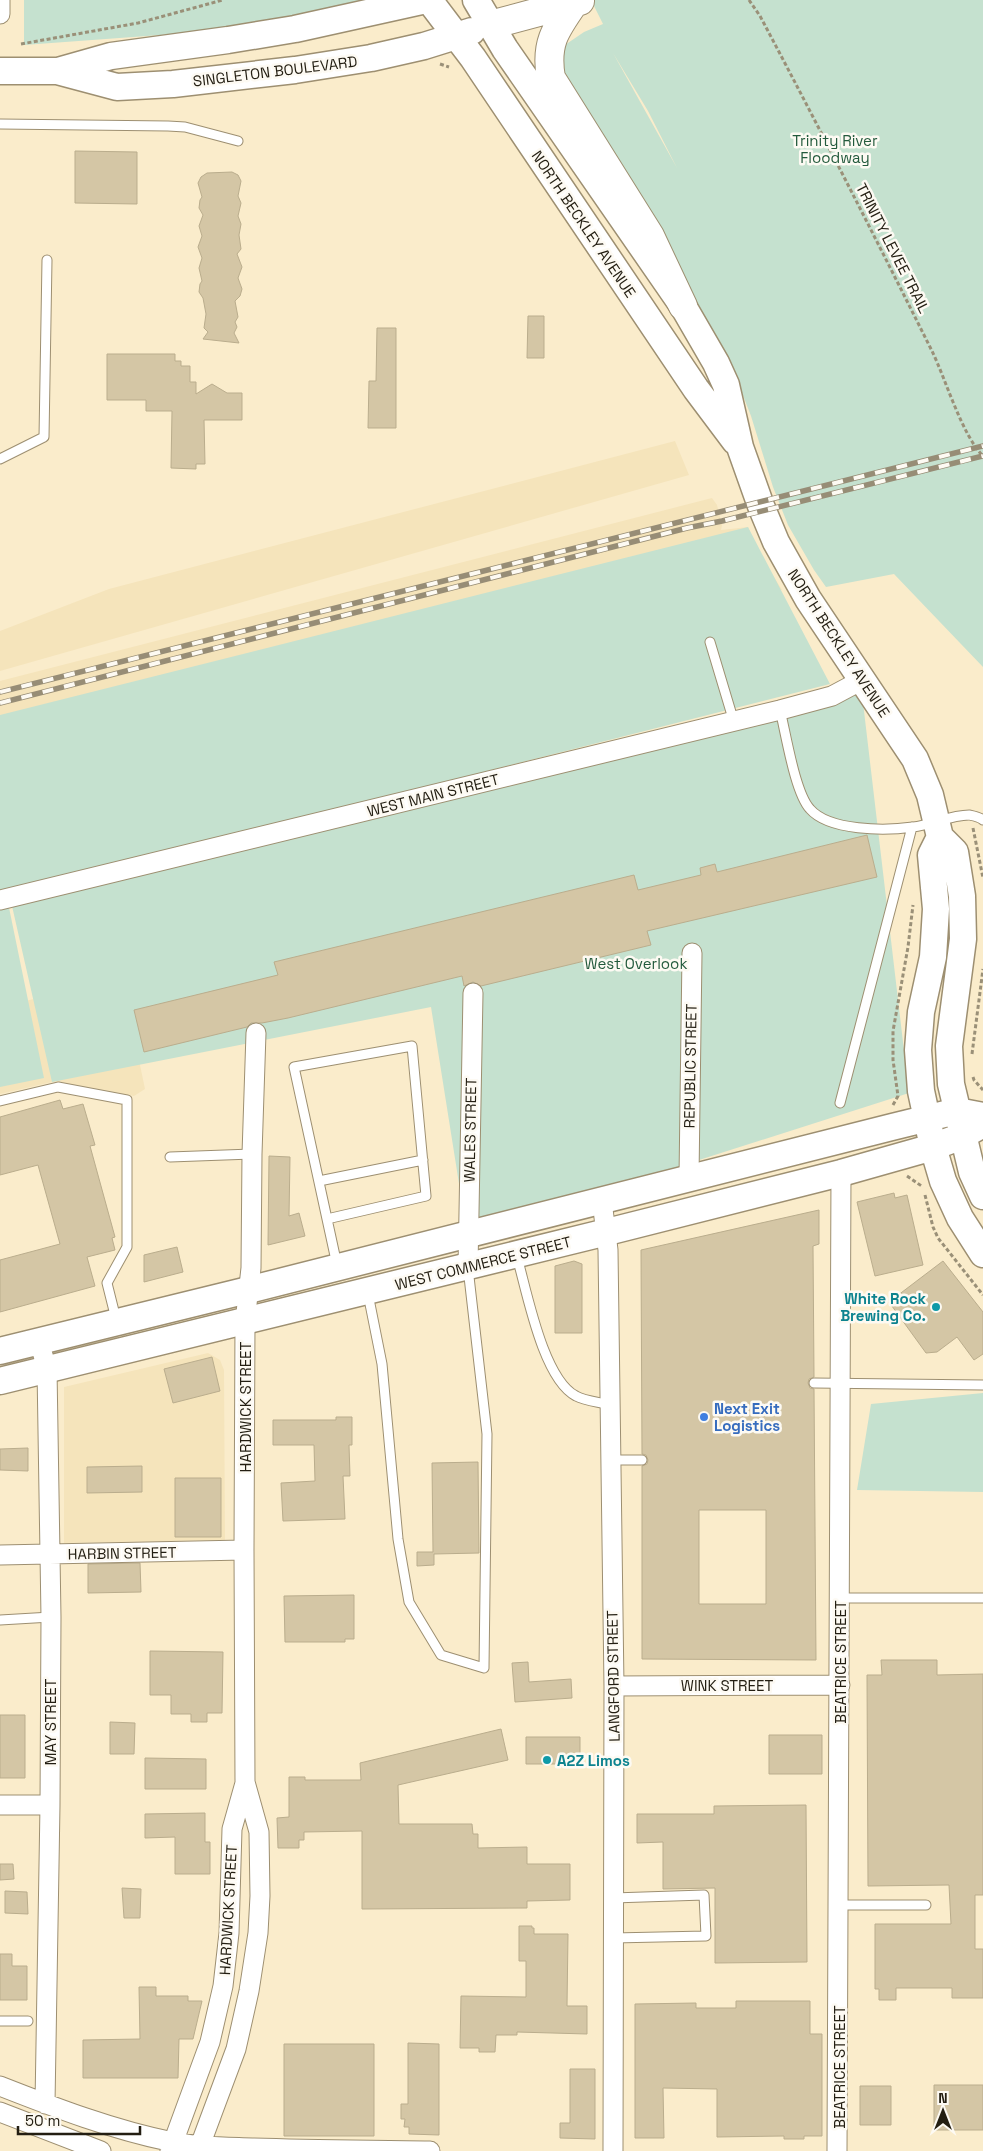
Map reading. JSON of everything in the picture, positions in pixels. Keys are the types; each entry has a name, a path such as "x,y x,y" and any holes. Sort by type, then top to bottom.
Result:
{"highway":[{"path":"490,25 578,1"},
{"path":"578,1 561,21 552,40 547,59 550,78 650,236 683,306"}],"main road":[{"name":"NORTH BECKLEY AVENUE","path":"427,0 456,36 690,381 740,447"},
{"name":"SINGLETON BOULEVARD","path":"57,71 111,56 294,29 427,0"},
{"name":"NORTH BECKLEY AVENUE","path":"476,0 505,50 683,306 726,385 740,447 776,542 808,599 915,760 930,795 939,830 955,852 962,896 963,939 949,1046 951,1084 967,1124 972,1172 983,1196"},
{"name":"SINGLETON BOULEVARD","path":"0,71 57,71 117,87 173,84 295,70 371,58 424,46 490,25"},
{"path":"939,830 932,855 936,909 933,957 921,1012 918,1050 921,1091 933,1147 943,1181 960,1218 983,1254"},
{"path":"967,1124 983,1116"},
{"name":"WEST COMMERCE STREET","path":"0,1351 926,1118 967,1124"},
{"name":"WEST COMMERCE STREET","path":"0,1381 246,1322 841,1173 933,1147 967,1124"}],"street":[{"path":"0,0 0,14"},
{"name":"WEST MAIN STREET","path":"0,900 734,722 832,696 862,680"},
{"name":"REPUBLIC STREET","path":"689,1178 692,953"},
{"name":"WALES STREET","path":"468,1267 467,1234 473,993"},
{"name":"HARDWICK STREET","path":"199,2148 236,2049 249,1991 258,1933 260,1896 259,1832 245,1782 244,1550 246,1322 251,1268 256,1032"},
{"name":"BEATRICE STREET","path":"837,2151 841,1173"},
{"name":"LANGFORD STREET","path":"602,1200 607,1232 614,1686 613,2151"},
{"name":"MAY STREET","path":"40,1341 47,1369 50,1555 50,1805 45,2104"},
{"name":"HARBIN STREET","path":"0,1555 244,1550"},
{"name":"WINK STREET","path":"614,1686 840,1685"},
{"name":"HARDWICK STREET","path":"172,2147 210,2042 223,1986 229,1933 232,1829 245,1782"},
{"path":"0,1805 50,1805"},
{"path":"0,2086 45,2104 172,2147 430,2151"},
{"path":"0,2112 101,2151"}],"lane":[{"path":"0,124 168,126 185,128 238,141"},
{"path":"0,459 44,437 47,260"},
{"path":"710,642 734,722"},
{"path":"780,710 796,778 810,809 826,821 866,829 912,827 939,830 968,815 983,820"},
{"path":"840,1103 912,827"},
{"path":"328,1219 426,1196 412,1046 294,1067 337,1267"},
{"path":"0,1101 58,1087 128,1100 126,1247 106,1283 117,1322"},
{"path":"170,1158 252,1154"},
{"path":"318,1182 423,1160"},
{"path":"516,1255 544,1352 559,1382 576,1397 610,1405"},
{"path":"367,1291 382,1364 398,1539 409,1602 441,1655 484,1668 487,1434 468,1267"},
{"path":"814,1383 983,1384"},
{"path":"610,1460 642,1460"},
{"path":"840,1598 983,1598"},
{"path":"0,1620 50,1616"},
{"path":"613,1938 706,1936 704,1895 614,1898"},
{"path":"839,1905 926,1905"},
{"path":"0,2021 28,2021"}],"path":[{"path":"21,44 138,23 224,0"},
{"name":"TRINITY LEVEE TRAIL","path":"749,0 760,16 824,135 936,360 970,438 983,456"},
{"path":"435,63 449,67"},
{"path":"889,1112 898,1096 892,1060 893,1031 908,947 913,902"},
{"path":"971,1060 983,969"},
{"path":"973,1073 974,1080 983,1090"},
{"path":"903,1174 923,1187 933,1227 938,1238 983,1295"},
{"path":"938,1238 942,1235"}],"shaded area":[{"path":"675,441 689,475 0,671 0,631 109,589"},
{"path":"712,498 717,505 722,525 721,530 748,527 758,551 782,590 0,774 0,681"},
{"path":"80,988 124,988 145,1089 134,1096 52,1082 0,1094 0,1007"},
{"path":"208,1353 220,1360 224,1370 225,1540 64,1543 64,1387"}],"green space":[{"path":"24,0 362,0 256,28 24,45"},
{"name":"Trinity River Floodway","path":"591,0 983,0 983,667 894,574 826,587 814,570 788,525 773,487 751,416 737,380 573,100 559,61 562,47 584,32 603,24","holes":["613,53 648,111 677,168"]},
{"path":"748,527 830,684 6,893 44,1078 0,1087 0,715"},
{"name":"West Overlook","path":"862,694 909,1093 467,1234 431,1007 52,1082 12,906"},
{"path":"983,1393 983,1492 857,1490 871,1404"}],"building":[{"path":"75,151 137,152 137,204 75,203"},
{"path":"232,172 238,175 241,181 238,196 241,203 238,216 241,224 239,235 241,249 237,254 242,267 238,278 242,289 240,296 235,301 238,317 235,322 237,327 234,333 239,343 203,339 208,332 204,328 206,314 203,298 199,292 202,281 199,268 202,258 198,247 202,236 199,226 203,215 199,208 202,197 198,183 201,177 207,173"},
{"path":"528,316 544,316 544,358 527,358"},
{"path":"377,328 396,328 396,428 368,428 369,381 376,381"},
{"path":"107,354 175,354 175,361 181,361 181,366 190,366 190,382 196,382 196,394 212,384 227,393 242,393 242,420 204,420 205,464 196,464 196,469 171,468 172,411 146,411 146,400 107,400"},
{"path":"867,835 877,877 647,931 651,945 481,986 473,982 464,986 462,976 288,1018 251,1023 247,1027 144,1052 134,1010 278,975 274,962 634,875 638,890 701,875 700,868 715,864 717,872"},
{"path":"60,1100 63,1109 83,1104 95,1145 90,1146 115,1237 112,1238 115,1250 87,1257 95,1286 0,1312 0,1260 60,1244 38,1165 0,1175 0,1117"},
{"path":"269,1156 290,1157 289,1216 299,1213 305,1236 268,1245"},
{"path":"894,1193 895,1198 907,1195 923,1265 875,1276 857,1202"},
{"path":"819,1210 819,1244 813,1246 814,1377 809,1379 808,1383 810,1388 814,1389 816,1660 642,1659 642,1466 647,1464 648,1460 646,1455 642,1454 641,1250","holes":["699,1510 766,1510 766,1604 699,1604"]},
{"path":"177,1247 183,1272 144,1282 144,1255"},
{"path":"574,1261 582,1264 582,1333 555,1333 555,1266"},
{"name":"White Rock Brewing Co.","path":"943,1261 983,1312 983,1354 974,1360 957,1337 937,1352 926,1353 889,1302"},
{"path":"212,1357 220,1391 173,1403 164,1369"},
{"path":"336,1417 352,1417 352,1445 349,1445 350,1476 343,1476 345,1519 283,1521 281,1483 315,1481 314,1445 273,1445 273,1420 336,1420"},
{"path":"28,1448 28,1471 0,1470 0,1449"},
{"path":"478,1462 479,1553 434,1554 434,1565 417,1566 417,1552 433,1552 432,1463"},
{"path":"142,1466 142,1492 87,1493 87,1467"},
{"path":"175,1478 221,1478 221,1537 175,1537"},
{"path":"140,1563 141,1592 88,1593 88,1564"},
{"path":"354,1595 354,1639 345,1639 345,1642 285,1642 284,1596"},
{"path":"150,1651 223,1652 222,1713 207,1713 207,1722 191,1722 191,1714 171,1714 171,1695 150,1695"},
{"path":"881,1660 937,1660 937,1675 983,1674 983,1895 975,1895 975,1949 983,1949 983,1998 952,1998 952,1988 896,1988 896,2000 879,2000 879,1989 875,1989 875,1924 951,1924 949,1885 868,1886 867,1675 882,1675"},
{"path":"528,1662 529,1682 571,1679 572,1698 515,1702 512,1663"},
{"path":"0,1715 25,1715 25,1778 0,1778"},
{"path":"110,1722 135,1723 134,1754 110,1754"},
{"path":"501,1729 508,1760 398,1785 399,1824 472,1824 473,1834 478,1834 478,1848 527,1847 527,1864 570,1864 570,1900 527,1901 527,1908 362,1909 362,1831 304,1832 304,1840 299,1840 299,1848 278,1848 277,1818 289,1817 289,1777 305,1777 305,1780 361,1780 360,1763"},
{"path":"769,1735 822,1735 822,1774 769,1774"},
{"name":"A2Z Limos","path":"526,1737 580,1737 580,1764 526,1764"},
{"path":"145,1758 206,1759 206,1789 145,1789"},
{"path":"806,1805 807,1962 715,1963 715,1888 663,1889 663,1842 637,1843 637,1814 714,1814 714,1806"},
{"path":"205,1813 205,1842 210,1842 210,1874 175,1874 175,1837 145,1838 145,1814"},
{"path":"0,1864 13,1864 14,1879 0,1880"},
{"path":"122,1888 141,1889 140,1918 124,1918"},
{"path":"5,1891 27,1892 28,1914 5,1913"},
{"path":"519,1926 532,1926 534,1934 568,1934 567,2006 587,2006 587,2034 517,2032 517,2035 496,2035 495,2052 479,2052 479,2048 460,2048 461,1996 526,1997 526,1961 519,1961"},
{"path":"0,1954 12,1954 12,1966 27,1966 27,2000 0,2000"},
{"path":"139,1987 156,1987 156,1996 188,1996 188,2001 202,2001 193,2039 179,2039 178,2078 83,2078 83,2040 140,2039"},
{"path":"736,2001 810,2001 810,2034 822,2034 822,2136 804,2136 804,2139 784,2139 784,2136 717,2137 717,2089 663,2088 664,2138 635,2138 635,2004 696,2003 696,2008 736,2008"},
{"path":"408,2043 439,2044 439,2135 409,2134 409,2127 404,2127 405,2119 401,2119 401,2104 408,2104"},
{"path":"284,2044 374,2044 374,2136 284,2136"},
{"path":"570,2069 595,2069 595,2139 560,2138 560,2123 570,2123"},
{"path":"934,2085 983,2085 983,2130 934,2130"},
{"path":"860,2086 891,2086 891,2125 860,2125"}],"railway":[{"path":"0,692 983,446"},
{"path":"0,703 687,528 983,456"}],"place":[{"name":"White Rock Brewing Co.","path":"936,1307"},
{"name":"Next Exit Logistics","path":"704,1417"},
{"name":"A2Z Limos","path":"547,1760"}]}
